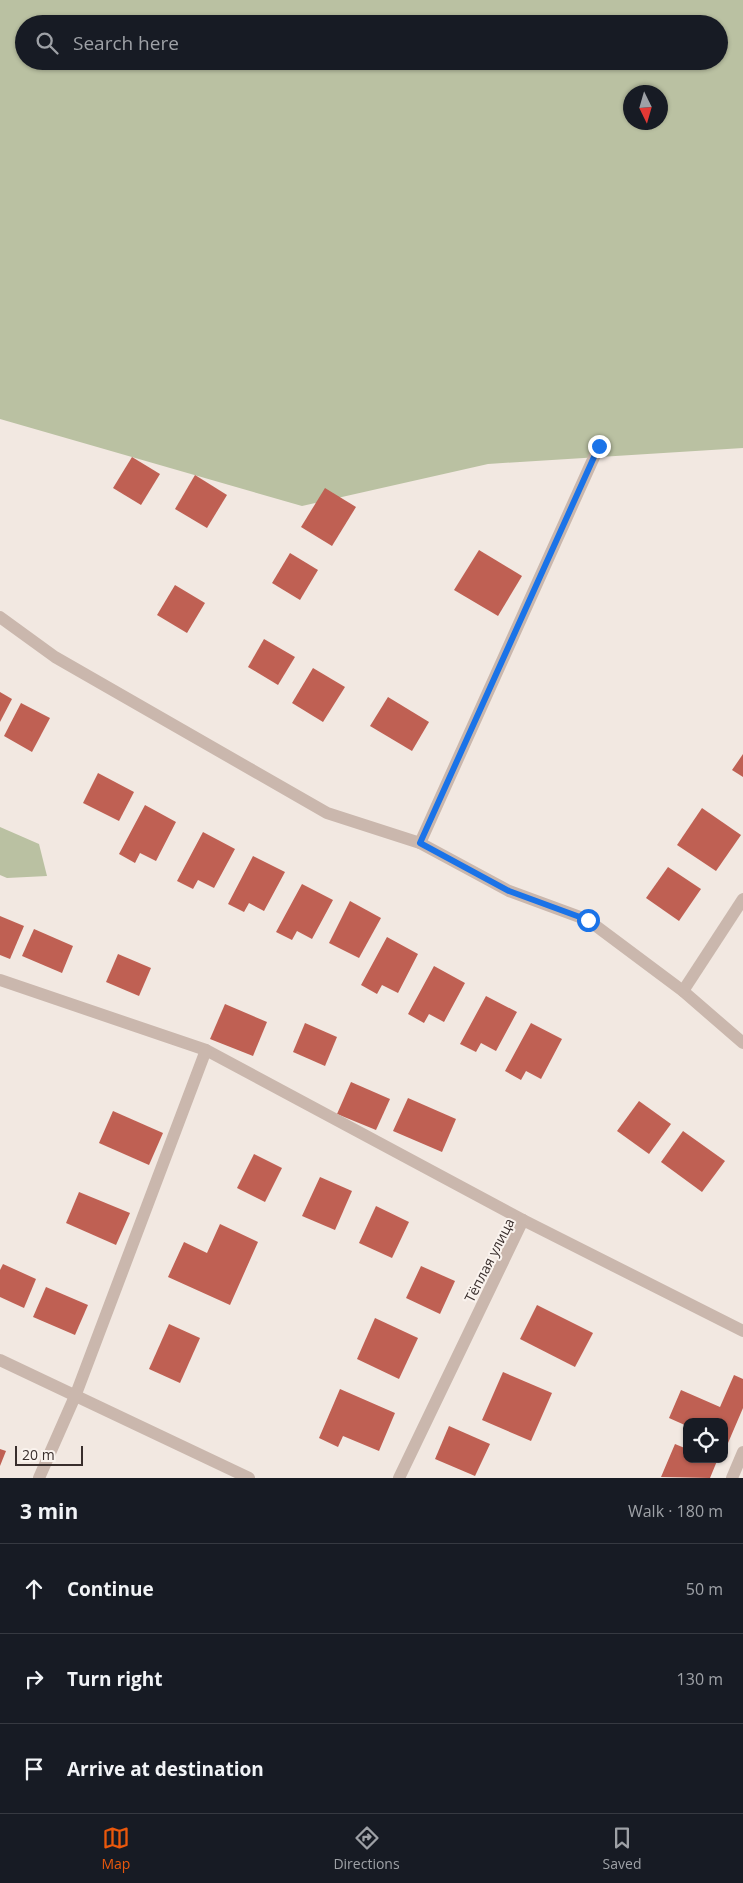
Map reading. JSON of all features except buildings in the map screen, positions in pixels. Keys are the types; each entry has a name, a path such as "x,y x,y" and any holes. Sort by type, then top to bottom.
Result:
{"street":[{"path":"420,843 599,446"},
{"path":"0,617 55,657 327,812 420,843 509,891 588,920 684,991 743,1043"},
{"path":"684,991 743,899"},
{"path":"0,980 206,1050 523,1220"},
{"path":"39,1478 76,1394 206,1050"},
{"name":"Тёплая улица","path":"398,1478 523,1220 743,1331"},
{"path":"0,1360 76,1394 249,1478"},
{"path":"732,1478 743,1452"}],"green space":[{"path":"0,0 743,0 743,448 488,464 302,506 0,419"},
{"path":"0,827 39,844 47,876 7,878 0,875"}],"route":[{"path":"588,920 509,891 420,843 599,446"}]}
